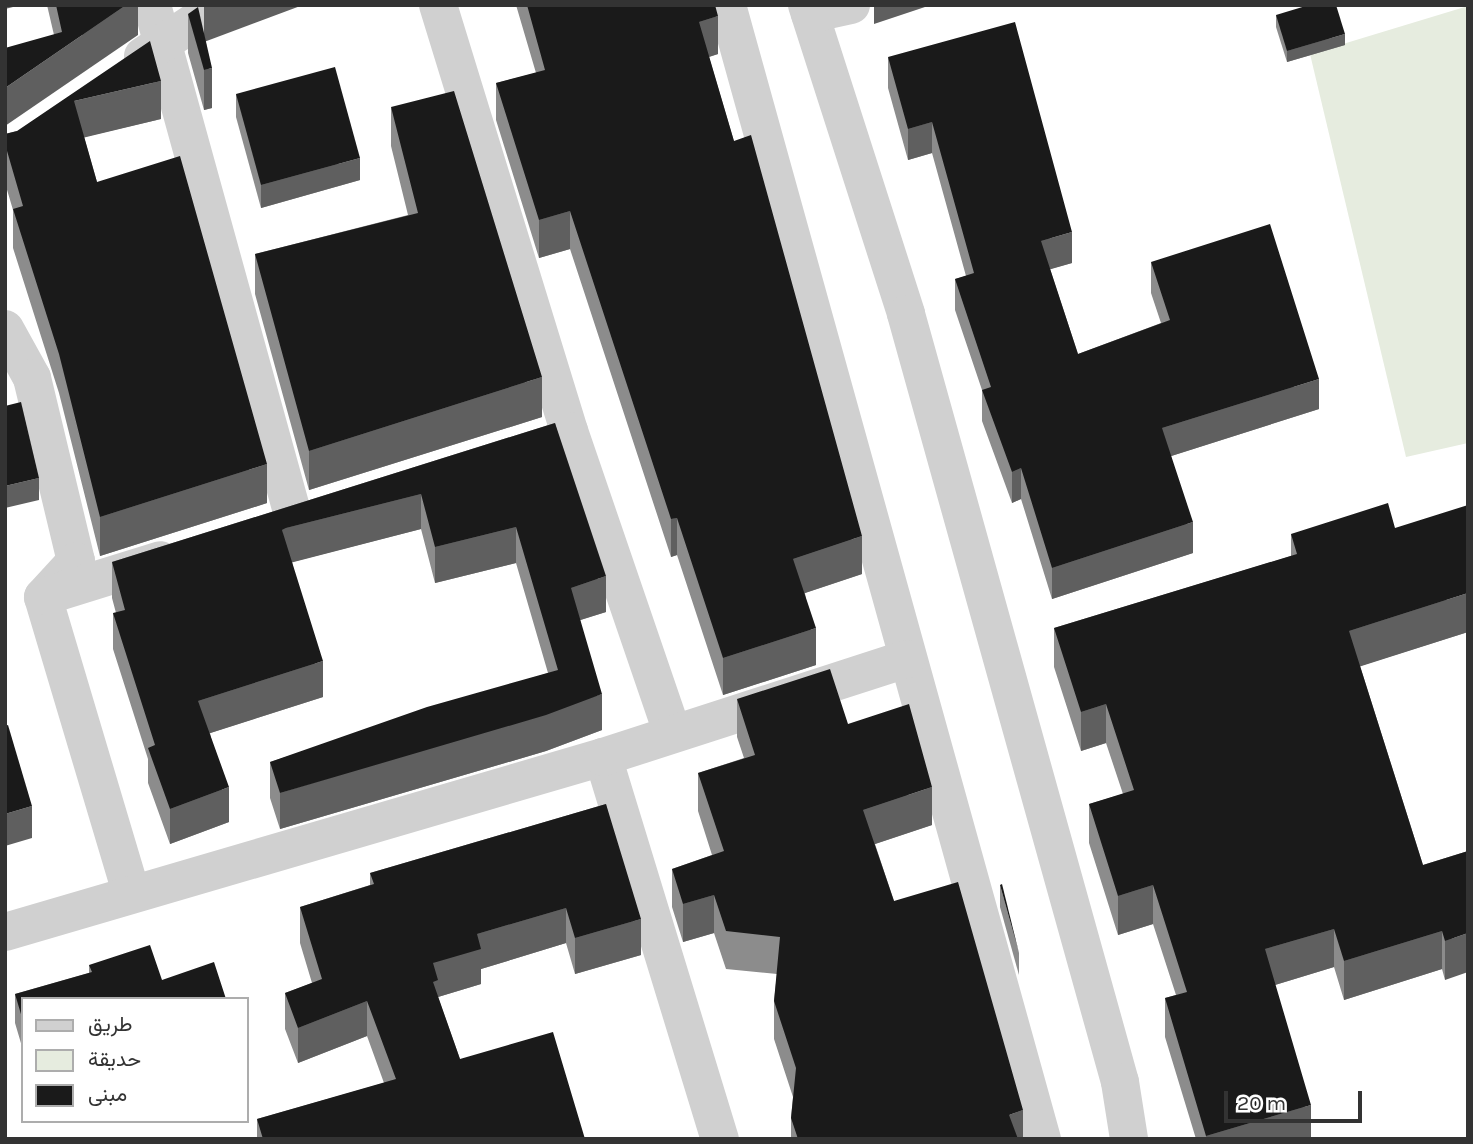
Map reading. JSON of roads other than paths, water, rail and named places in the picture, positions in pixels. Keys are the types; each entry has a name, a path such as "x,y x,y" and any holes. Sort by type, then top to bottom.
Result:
{"street":[{"path":"152,5 294,519"},
{"path":"118,73 220,5"},
{"path":"438,5 569,431 673,734"},
{"path":"727,5 906,659 1042,1139"},
{"path":"851,5 809,10 906,314 1120,1083 1129,1139"},
{"path":"5,329 32,378 76,561 43,597"},
{"path":"529,444 569,431"},
{"path":"254,531 333,506"},
{"path":"43,597 201,547"},
{"path":"43,597 131,892"},
{"path":"5,932 131,892 603,757 906,659"},
{"path":"603,757 720,1139"}]}
